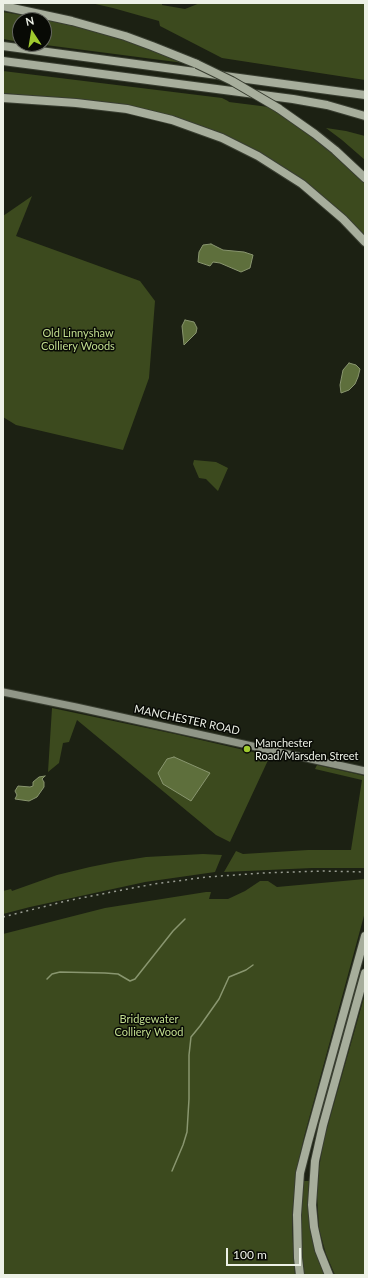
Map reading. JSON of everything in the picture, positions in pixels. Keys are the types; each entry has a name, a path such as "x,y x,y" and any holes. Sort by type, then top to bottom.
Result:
{"highway":[{"path":"3,6 72,21 125,36 197,64 232,81 278,108 330,146 365,178"},
{"path":"3,46 365,95"},
{"path":"3,61 293,99 327,105 365,116"},
{"path":"3,98 76,103 127,109 172,120 222,138 264,160 302,184 339,215 365,242"},
{"path":"300,1275 297,1215 300,1173 365,936"},
{"path":"330,1275 320,1250 314,1227 312,1205 315,1161 322,1125 365,973"}],"main road":[{"name":"MANCHESTER ROAD","path":"3,692 365,771"}],"green space":[{"path":"91,3 162,3 162,5 185,9 200,3 365,3 365,80 222,58 160,26 159,21"},
{"path":"3,12 12,14 12,41 3,39"},
{"path":"52,21 80,27 118,38 155,50 184,63 52,46"},
{"path":"3,71 222,98 229,102 269,107 314,135 343,160 365,183 365,238 339,211 292,173 248,146 207,128 154,111 117,105 3,93"},
{"path":"326,128 365,136 365,160 342,140"},
{"name":"Old Linnyshaw Colliery Woods","path":"32,196 16,236 140,281 155,301 149,378 123,450 16,425 3,417 3,216"},
{"path":"194,460 216,462 228,468 218,491 206,479 199,478 193,464"},
{"path":"52,708 270,756 230,842 216,835 77,720 69,742 63,743 59,763 48,772"},
{"path":"317,765 365,776 365,868 312,868 224,872 236,851 243,854 308,850 351,850 362,780 315,769"},
{"path":"203,854 222,855 215,872 145,882 3,914 3,891 11,889 12,891 57,875 115,862 146,857"},
{"name":"Bridgewater Colliery Wood","path":"365,879 365,912 304,1137 297,1170 292,1228 295,1275 3,1275 3,934 105,908 206,892 211,892 209,899 228,899 245,891 260,881 268,881 277,887"},
{"path":"365,994 365,1275 335,1275 326,1254 319,1229 317,1195 319,1168 324,1139"},
{"path":"304,1181 309,1181 308,1205 316,1251 325,1275 304,1275 301,1243 301,1208"}],"shaded area":[{"path":"211,244 223,250 244,252 253,255 250,268 241,272 220,263 213,262 210,266 198,262 199,252 203,245"},
{"path":"185,320 194,322 197,328 196,333 184,345 182,326"},
{"path":"349,363 356,365 360,369 358,377 355,384 349,390 341,393 340,385 343,370"},
{"path":"174,757 210,773 191,801 163,784 158,773 167,759"},
{"path":"45,776 42,779 44,782 44,787 37,797 29,801 15,799 17,795 15,791 18,786 33,786 33,782 39,777"}],"waterway":[{"path":"47,979 52,974 60,972 118,974 130,981 135,979 173,931 185,919"},
{"path":"172,1171 187,1132 189,1055 191,1037 219,999 229,977 246,970 253,965"}],"railway":[{"path":"3,917 66,901 154,884 207,877 323,871 365,872"}],"place":[{"name":"Manchester Road/Marsden Street","path":"247,749"}]}
